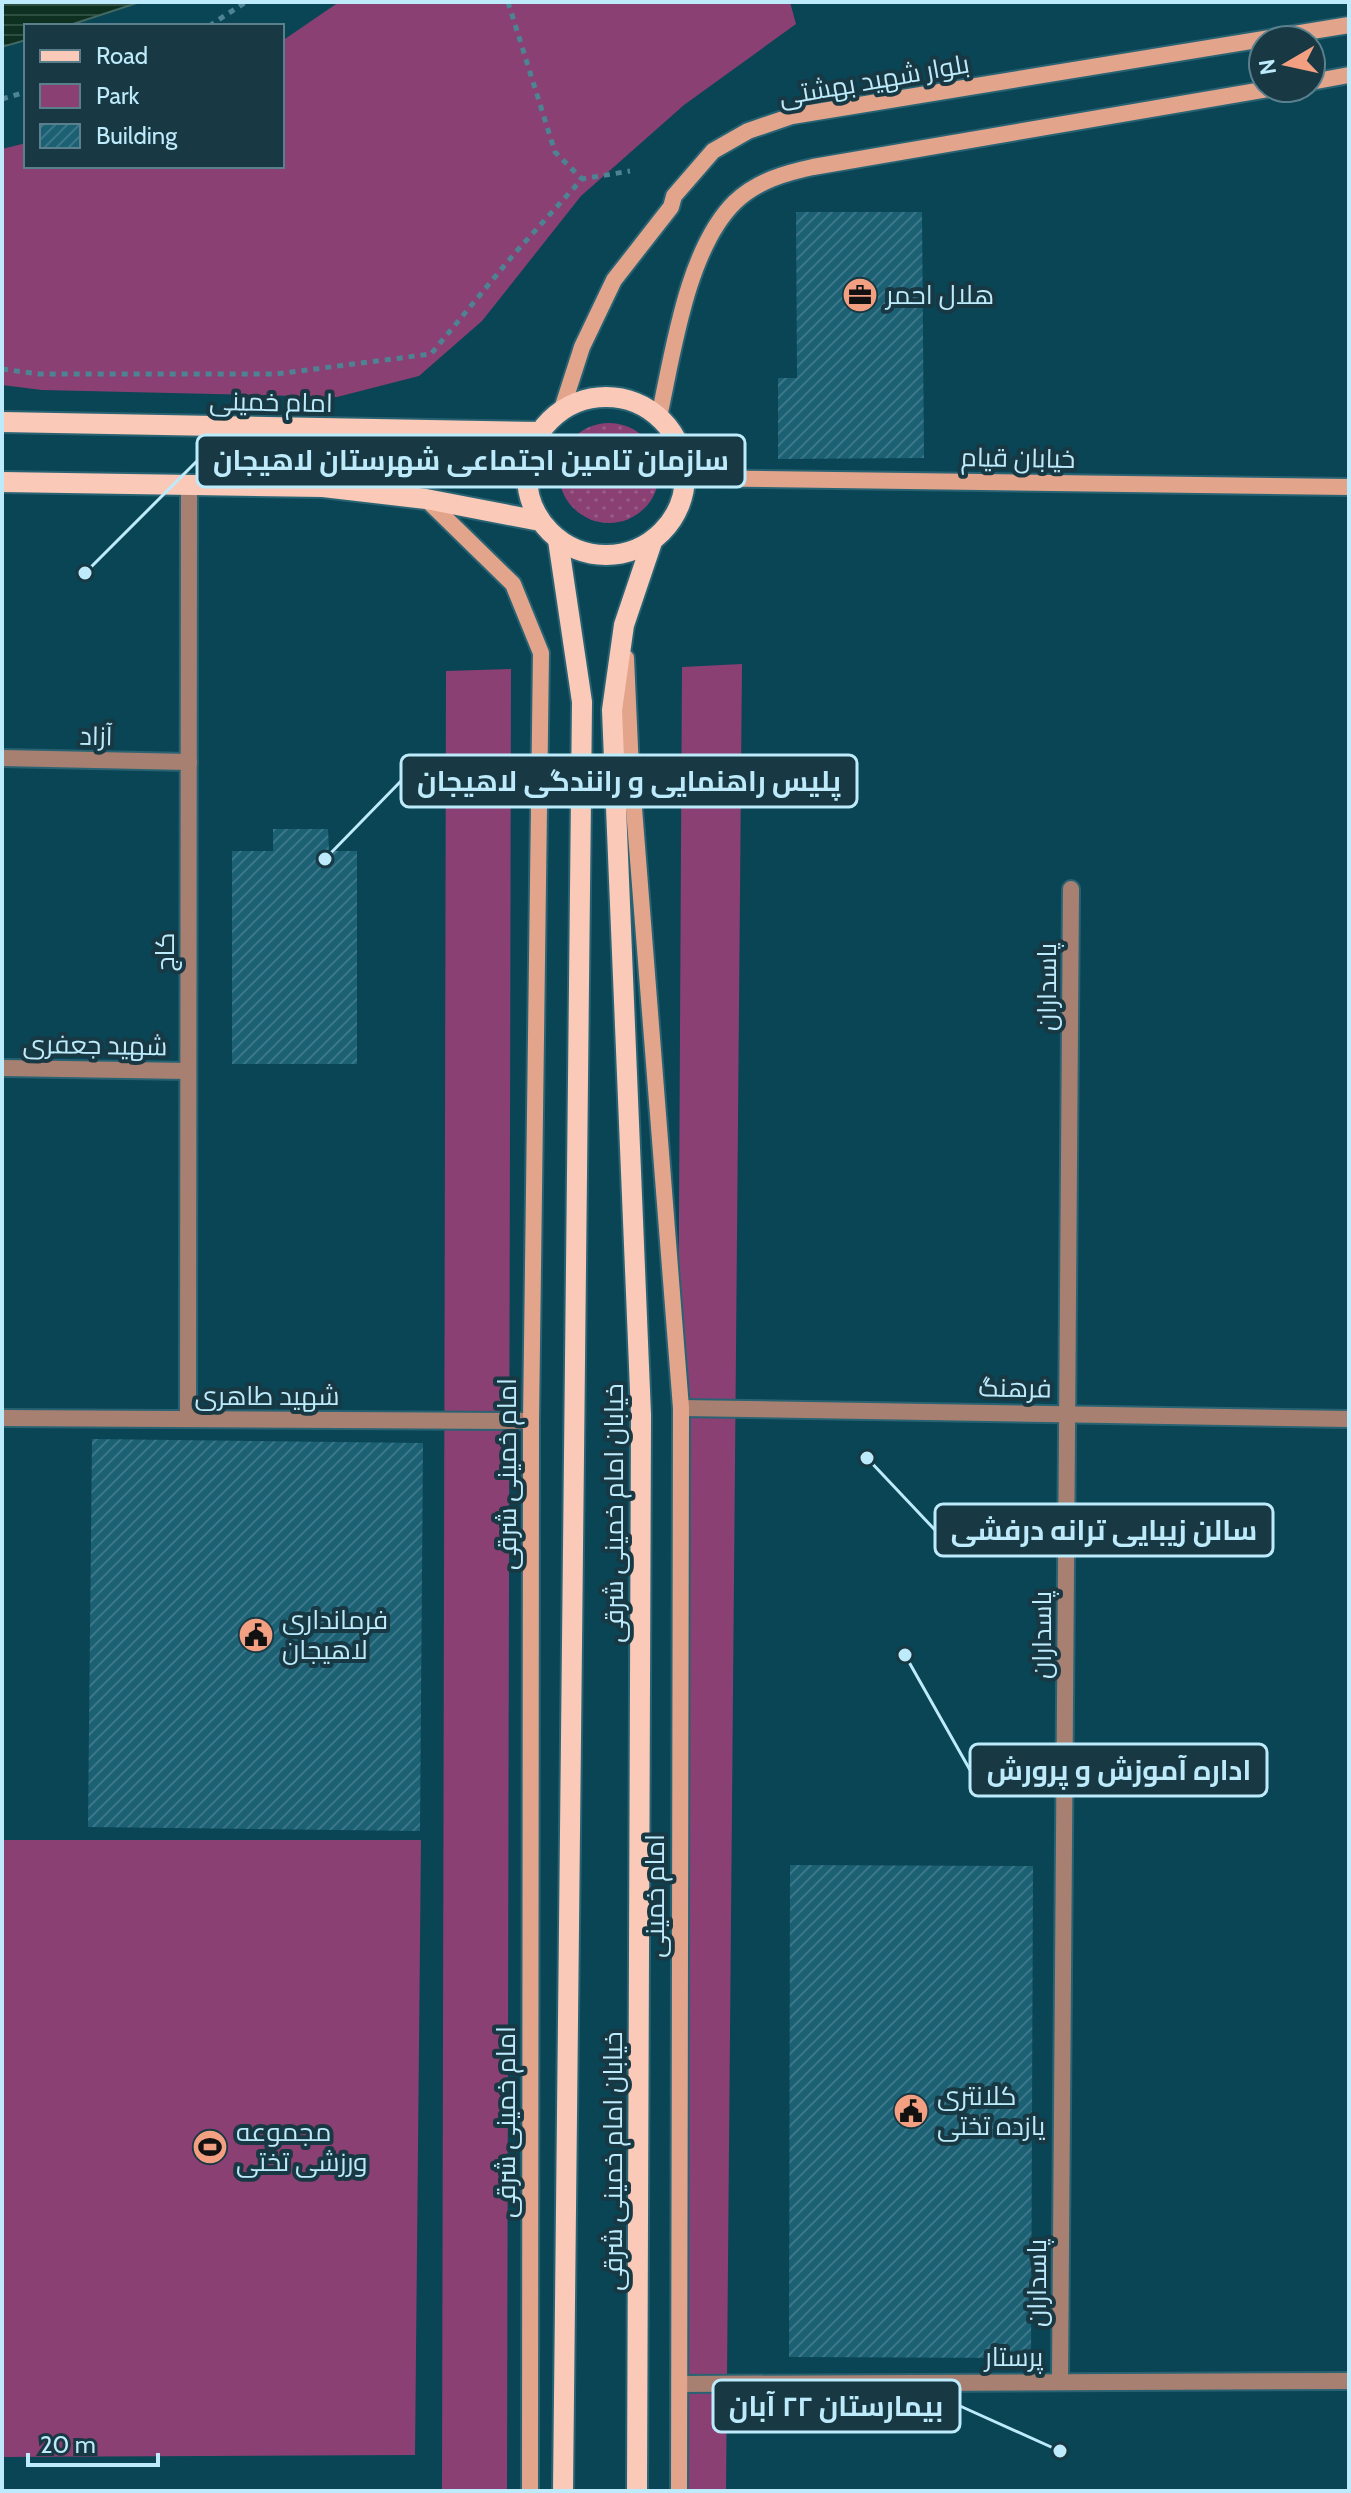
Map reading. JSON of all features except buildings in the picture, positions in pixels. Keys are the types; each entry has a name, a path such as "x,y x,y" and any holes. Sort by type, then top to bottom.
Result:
{"main road":[{"name":"بلوار شهید بهشتی","path":"562,409 582,347 614,280 671,207 674,196 713,151 748,131 792,116 1349,25"},
{"path":"1327,79 1349,75"},
{"path":"659,417 691,282 710,235 734,203 756,186 783,174 813,167 1247,93"},
{"path":"595,397 630,400 659,417 674,434 683,456 686,478 682,503 670,524 652,542 630,553 605,556 580,552 558,540 540,521 528,492 528,461 540,432 562,409 595,397"},
{"name":"امام خمینی","path":"2,422 540,432"},
{"name":"خیابان قیام","path":"686,478 1349,487"},
{"path":"2,482 323,487 426,499 540,521"},
{"name":"امام خمینی شرقی","path":"426,499 513,584 541,653 531,1421 530,2491"},
{"name":"خیابان امام خمینی شرقی","path":"558,540 582,702 563,2491"},
{"name":"خیابان امام خمینی شرقی","path":"637,2491 641,1415 612,710 624,625 652,542"},
{"path":"624,625 631,770 681,1408"},
{"name":"امام خمینی","path":"680,2384 681,1408"},
{"path":"679,2491 680,2384"}],"street":[{"name":"کاج","path":"188,1419 189,484"},
{"name":"آزاد","path":"2,758 189,762"},
{"name":"پاسداران","path":"1060,2381 1071,889"},
{"name":"شهید جعفری","path":"2,1068 188,1071"},
{"name":"فرهنگ","path":"681,1408 1349,1419"},
{"name":"شهید طاهری","path":"2,1418 531,1421"},
{"name":"پرستار","path":"680,2384 1349,2381"}],"path":[{"path":"212,24 246,2"},
{"path":"508,2 555,152 582,179"},
{"path":"2,99 24,93"},
{"path":"2,369 39,374 276,374 431,354 514,254 582,179 630,171"}],"green space":[{"path":"339,2 790,2 796,24 684,105 581,196 482,321 419,376 337,397 42,390 2,385 2,149 24,144 24,168 284,168 284,40"},
{"path":"609,423 628,427 644,438 655,454 659,473 655,492 644,508 628,519 609,523 590,519 574,508 563,492 559,473 563,454 574,438 590,427"},
{"path":"742,664 726,2491 672,2491 682,667"},
{"path":"511,669 507,2491 442,2491 446,671"},
{"name":"مجموعه ورزشی تختی","path":"2,1840 421,1840 415,2455 2,2457"}],"shaded area":[{"path":"2,2 140,2 73,24 24,24 24,41 2,47"}],"place":[{"name":"هلال احمر","path":"860,295"},
{"name":"سازمان تامین اجتماعی شهرستان لاهیجان","path":"85,573"},
{"name":"پلیس راهنمایی و رانندگی لاهیجان","path":"325,859"},
{"name":"سالن زیبایی ترانه درفشی","path":"867,1458"},
{"name":"فرمانداری لاهیجان","path":"256,1635"},
{"name":"اداره آموزش و پرورش","path":"905,1655"},
{"name":"کلانتری یازده تختی","path":"911,2111"},
{"name":"مجموعه ورزشی تختی","path":"210,2147"},
{"name":"بیمارستان ۲۲ آبان","path":"1060,2451"}]}
